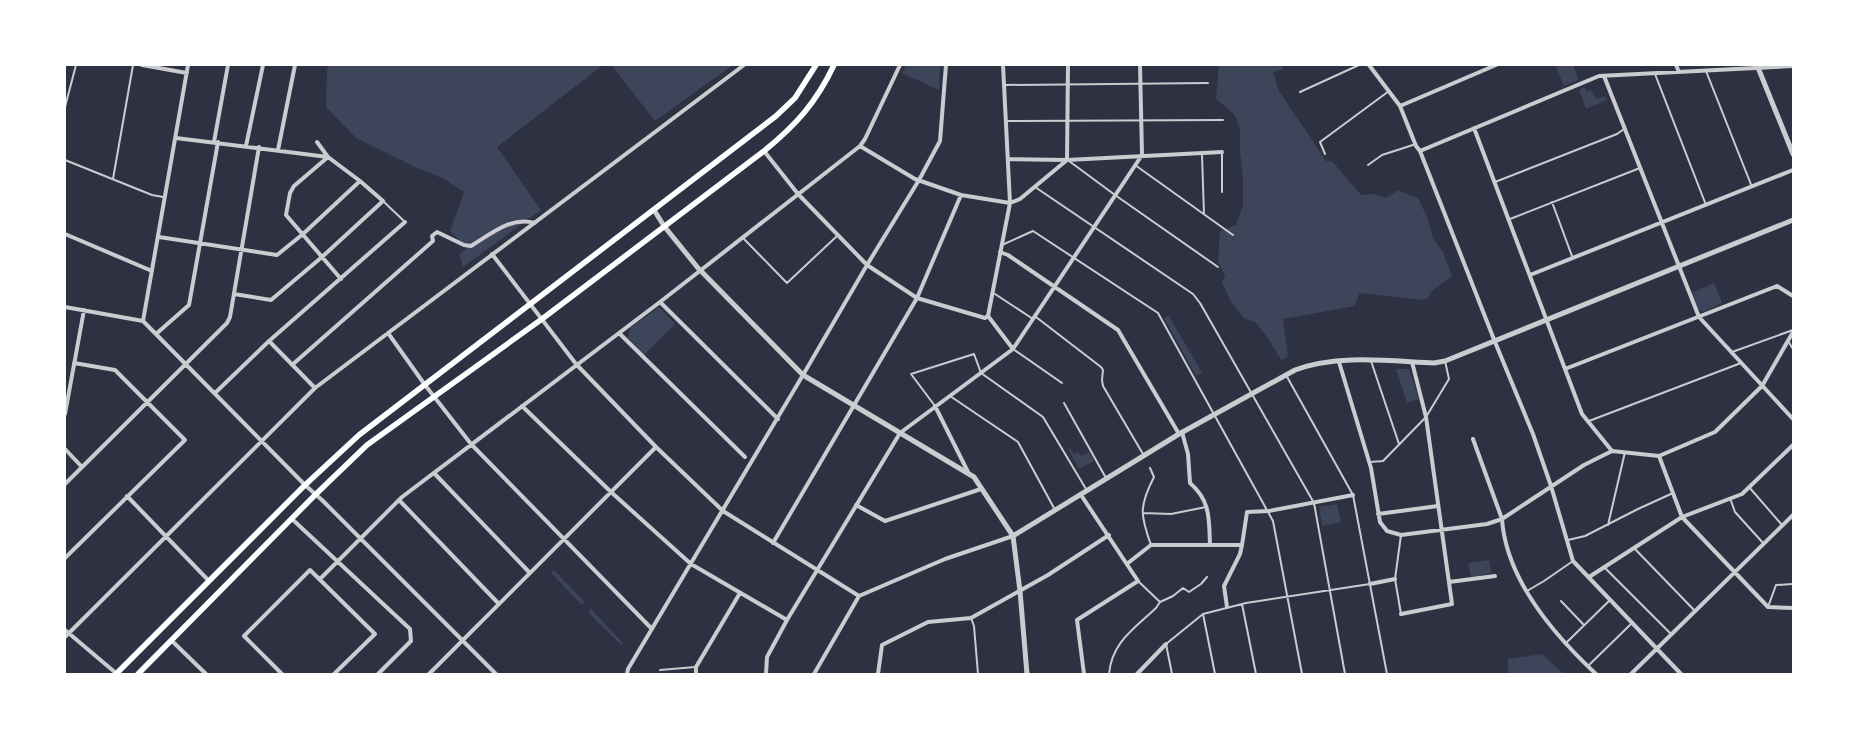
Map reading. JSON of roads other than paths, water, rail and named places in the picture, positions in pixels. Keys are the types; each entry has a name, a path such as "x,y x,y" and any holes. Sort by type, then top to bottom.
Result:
{"main road":[{"path":"117,674 305,485 359,435 776,116 795,98 816,65"},
{"path":"138,674 315,495 367,446 542,319 764,151 786,133 808,110 834,65"}],"street":[{"path":"142,65 187,73"},
{"path":"143,320 188,65"},
{"path":"156,334 189,304 228,65"},
{"path":"246,146 264,65"},
{"path":"278,150 295,65"},
{"path":"117,674 66,633 315,388 744,65"},
{"path":"320,579 399,500 660,302 860,146 900,65"},
{"path":"627,674 628,669 804,375 940,141 946,65"},
{"path":"1003,65 1010,203 988,316 1013,349"},
{"path":"860,146 919,180 961,195 1010,203 1020,199 1067,160 1068,65"},
{"path":"766,674 767,657 787,620 900,433 1013,349 1142,155 1140,65"},
{"path":"1369,65 1400,106 1420,151 1533,434 1573,560 1681,674"},
{"path":"1400,106 1496,65"},
{"path":"1676,65 1678,72"},
{"path":"1420,151 1599,76 1706,71 1757,66 1793,66"},
{"path":"1757,66 1793,154"},
{"path":"1604,76 1699,317 1793,419"},
{"path":"1474,128 1510,219 1546,321 1582,414 1612,451"},
{"path":"176,138 328,157"},
{"path":"234,294 271,300 322,257 383,201 328,157 317,142"},
{"path":"65,484 227,323 230,316 259,148"},
{"path":"764,151 798,194 867,265 917,298 985,318 988,316"},
{"path":"1008,159 1067,160 1222,152"},
{"path":"328,157 294,186 290,193 286,215 341,279"},
{"path":"1530,275 1793,170"},
{"path":"159,237 277,255 303,234 360,181"},
{"path":"773,542 917,298 961,195"},
{"path":"654,210 664,226 700,271 804,375 974,477 1013,536 1027,674"},
{"path":"292,365 433,241 432,236 437,232 464,245 471,246 511,222 525,220 534,223"},
{"path":"814,674 860,596 945,559 1013,536 1181,433 1286,375 1316,363 1371,361 1434,363 1445,361 1679,268 1793,220"},
{"path":"215,394 269,341 405,222"},
{"path":"65,234 152,271"},
{"path":"1000,252 1008,255 1118,330 1181,433 1188,454 1190,483 1201,492 1208,513 1210,545"},
{"path":"492,254 529,305 576,364 656,448 722,511 860,596"},
{"path":"1565,370 1778,286 1793,296"},
{"path":"660,302 778,419"},
{"path":"65,307 143,320 261,441 315,495 324,501 496,674"},
{"path":"65,414 84,310"},
{"path":"1339,362 1370,462 1380,522 1388,531 1401,535 1487,524 1502,518 1584,465 1612,451 1659,456 1715,432 1762,386 1793,331"},
{"path":"388,333 425,385 471,444 652,629"},
{"path":"619,333 745,457"},
{"path":"269,341 315,388"},
{"path":"1401,614 1452,604 1426,417 1412,362"},
{"path":"65,558 184,440 115,370 74,363"},
{"path":"522,406 611,492 691,564 787,620"},
{"path":"935,406 970,475"},
{"path":"1473,439 1502,518 1502,529 1512,564 1535,605 1565,644 1596,674"},
{"path":"1589,578 1682,518 1742,494 1793,445"},
{"path":"65,448 82,467"},
{"path":"429,674 656,448"},
{"path":"1659,456 1682,518 1768,607 1793,608"},
{"path":"434,473 530,573"},
{"path":"856,505 885,521 981,489"},
{"path":"1084,493 1138,580 1077,620 1084,674"},
{"path":"1227,607 1224,586 1240,554 1247,512 1269,511 1353,495"},
{"path":"127,496 209,581"},
{"path":"399,500 499,604"},
{"path":"1378,514 1438,506"},
{"path":"1631,674 1793,515"},
{"path":"292,519 410,629 411,641 378,674"},
{"path":"878,674 882,645 928,622 971,618 1020,591 1109,535"},
{"path":"1128,563 1151,545 1242,545"},
{"path":"65,550 69,554"},
{"path":"282,674 244,636 310,570 375,634 334,674"},
{"path":"1449,582 1495,576"},
{"path":"1370,584 1395,579"},
{"path":"696,674 696,667 740,593"},
{"path":"172,640 206,674"},
{"path":"1137,674 1166,644"}],"lane":[{"path":"65,107 76,65"},
{"path":"113,179 133,65"},
{"path":"1300,92 1359,65"},
{"path":"1706,71 1752,187"},
{"path":"1655,74 1706,205"},
{"path":"1004,85 1208,83"},
{"path":"1325,154 1320,142 1389,91"},
{"path":"1006,121 1223,120"},
{"path":"1495,182 1617,134 1624,129"},
{"path":"1368,165 1382,155 1416,144"},
{"path":"1202,152 1204,214"},
{"path":"1222,152 1222,192"},
{"path":"65,160 152,195 166,198"},
{"path":"1067,160 1218,266"},
{"path":"1135,165 1233,235"},
{"path":"1510,219 1640,168"},
{"path":"1035,187 1193,294 1200,303 1314,503 1345,674"},
{"path":"383,201 405,222"},
{"path":"1552,202 1572,258"},
{"path":"1002,245 1033,230 1158,313 1273,521 1302,674"},
{"path":"742,238 787,283 838,236"},
{"path":"992,292 1033,319 1036,317 1103,370 1103,386 1144,455"},
{"path":"1731,352 1793,331"},
{"path":"1788,341 1793,350"},
{"path":"1013,349 1062,384"},
{"path":"935,406 911,374 974,354 981,372 1043,417 1084,493"},
{"path":"1371,361 1400,445"},
{"path":"1370,462 1383,461 1426,417 1449,379 1445,361"},
{"path":"1588,421 1741,363"},
{"path":"1286,375 1353,495 1387,674"},
{"path":"950,396 1018,442 1055,511"},
{"path":"1064,403 1106,479"},
{"path":"1608,526 1625,452"},
{"path":"1150,468 1154,477 1143,500 1142,521 1151,545"},
{"path":"1749,487 1782,525"},
{"path":"1567,540 1586,536 1673,493"},
{"path":"1730,498 1735,512 1764,544"},
{"path":"1143,513 1170,514 1206,507"},
{"path":"1401,535 1395,579 1401,614"},
{"path":"1634,548 1695,611"},
{"path":"1527,591 1573,560"},
{"path":"1604,567 1671,634"},
{"path":"1109,674 1110,660 1121,641 1160,602 1173,596 1183,588 1189,592 1208,577"},
{"path":"1138,580 1160,602"},
{"path":"1172,674 1166,644 1203,614 1242,604 1370,584"},
{"path":"1768,607 1776,585 1793,584"},
{"path":"1565,644 1610,600"},
{"path":"1561,601 1584,625"},
{"path":"1242,604 1256,674"},
{"path":"1203,614 1215,674"},
{"path":"971,618 974,626 978,674"},
{"path":"1587,666 1632,623"},
{"path":"660,670 696,667"}]}
